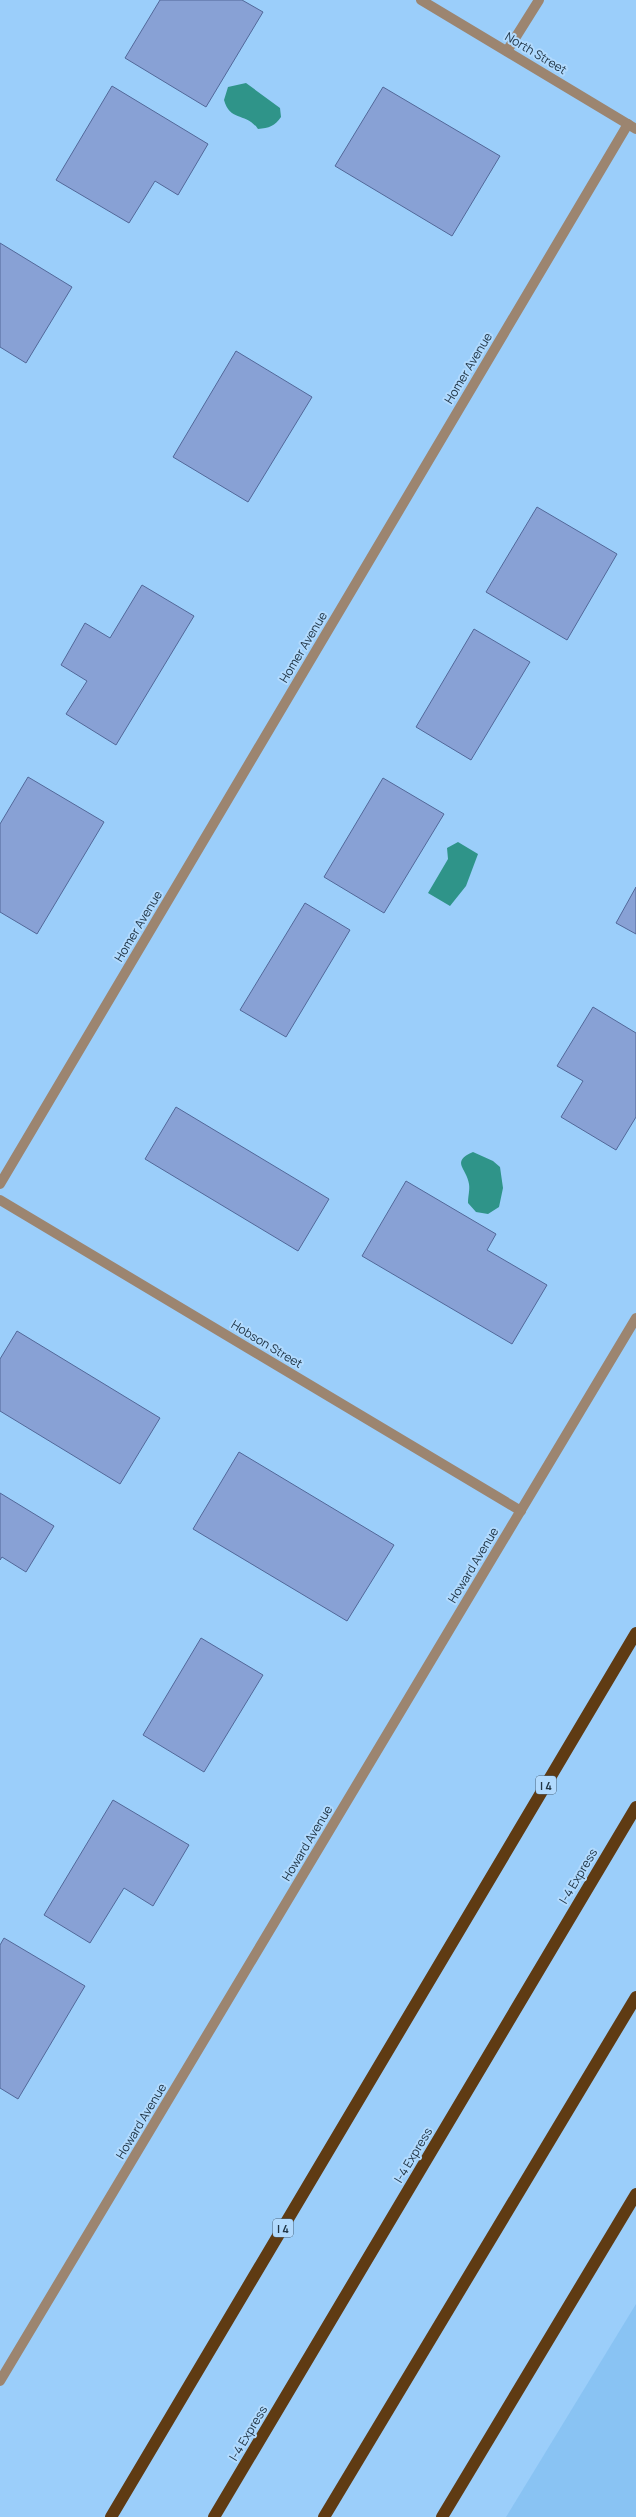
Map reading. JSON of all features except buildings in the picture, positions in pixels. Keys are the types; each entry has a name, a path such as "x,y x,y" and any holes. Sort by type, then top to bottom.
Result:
{"highway":[{"name":"I 4","path":"111,2517 636,1633"},
{"name":"I-4 Express","path":"214,2517 636,1807"},
{"path":"324,2517 636,1997"},
{"path":"442,2517 636,2194"}],"street":[{"name":"North Street","path":"422,0 632,126"},
{"path":"507,51 539,0"},
{"name":"Homer Avenue","path":"0,1184 632,126"},
{"name":"Hobson Street","path":"0,1200 521,1511"},
{"name":"Howard Avenue","path":"0,2381 636,1318"}],"shaded area":[{"path":"246,83 280,108 281,117 269,127 258,129 248,120 234,114 227,107 224,100 228,87"},
{"path":"458,842 478,854 466,886 450,906 428,893 448,859 447,848"},
{"path":"473,1152 493,1161 500,1167 503,1188 499,1207 488,1214 476,1212 468,1203 468,1178 461,1162 462,1159"},
{"path":"636,2304 636,2517 506,2517"}]}
